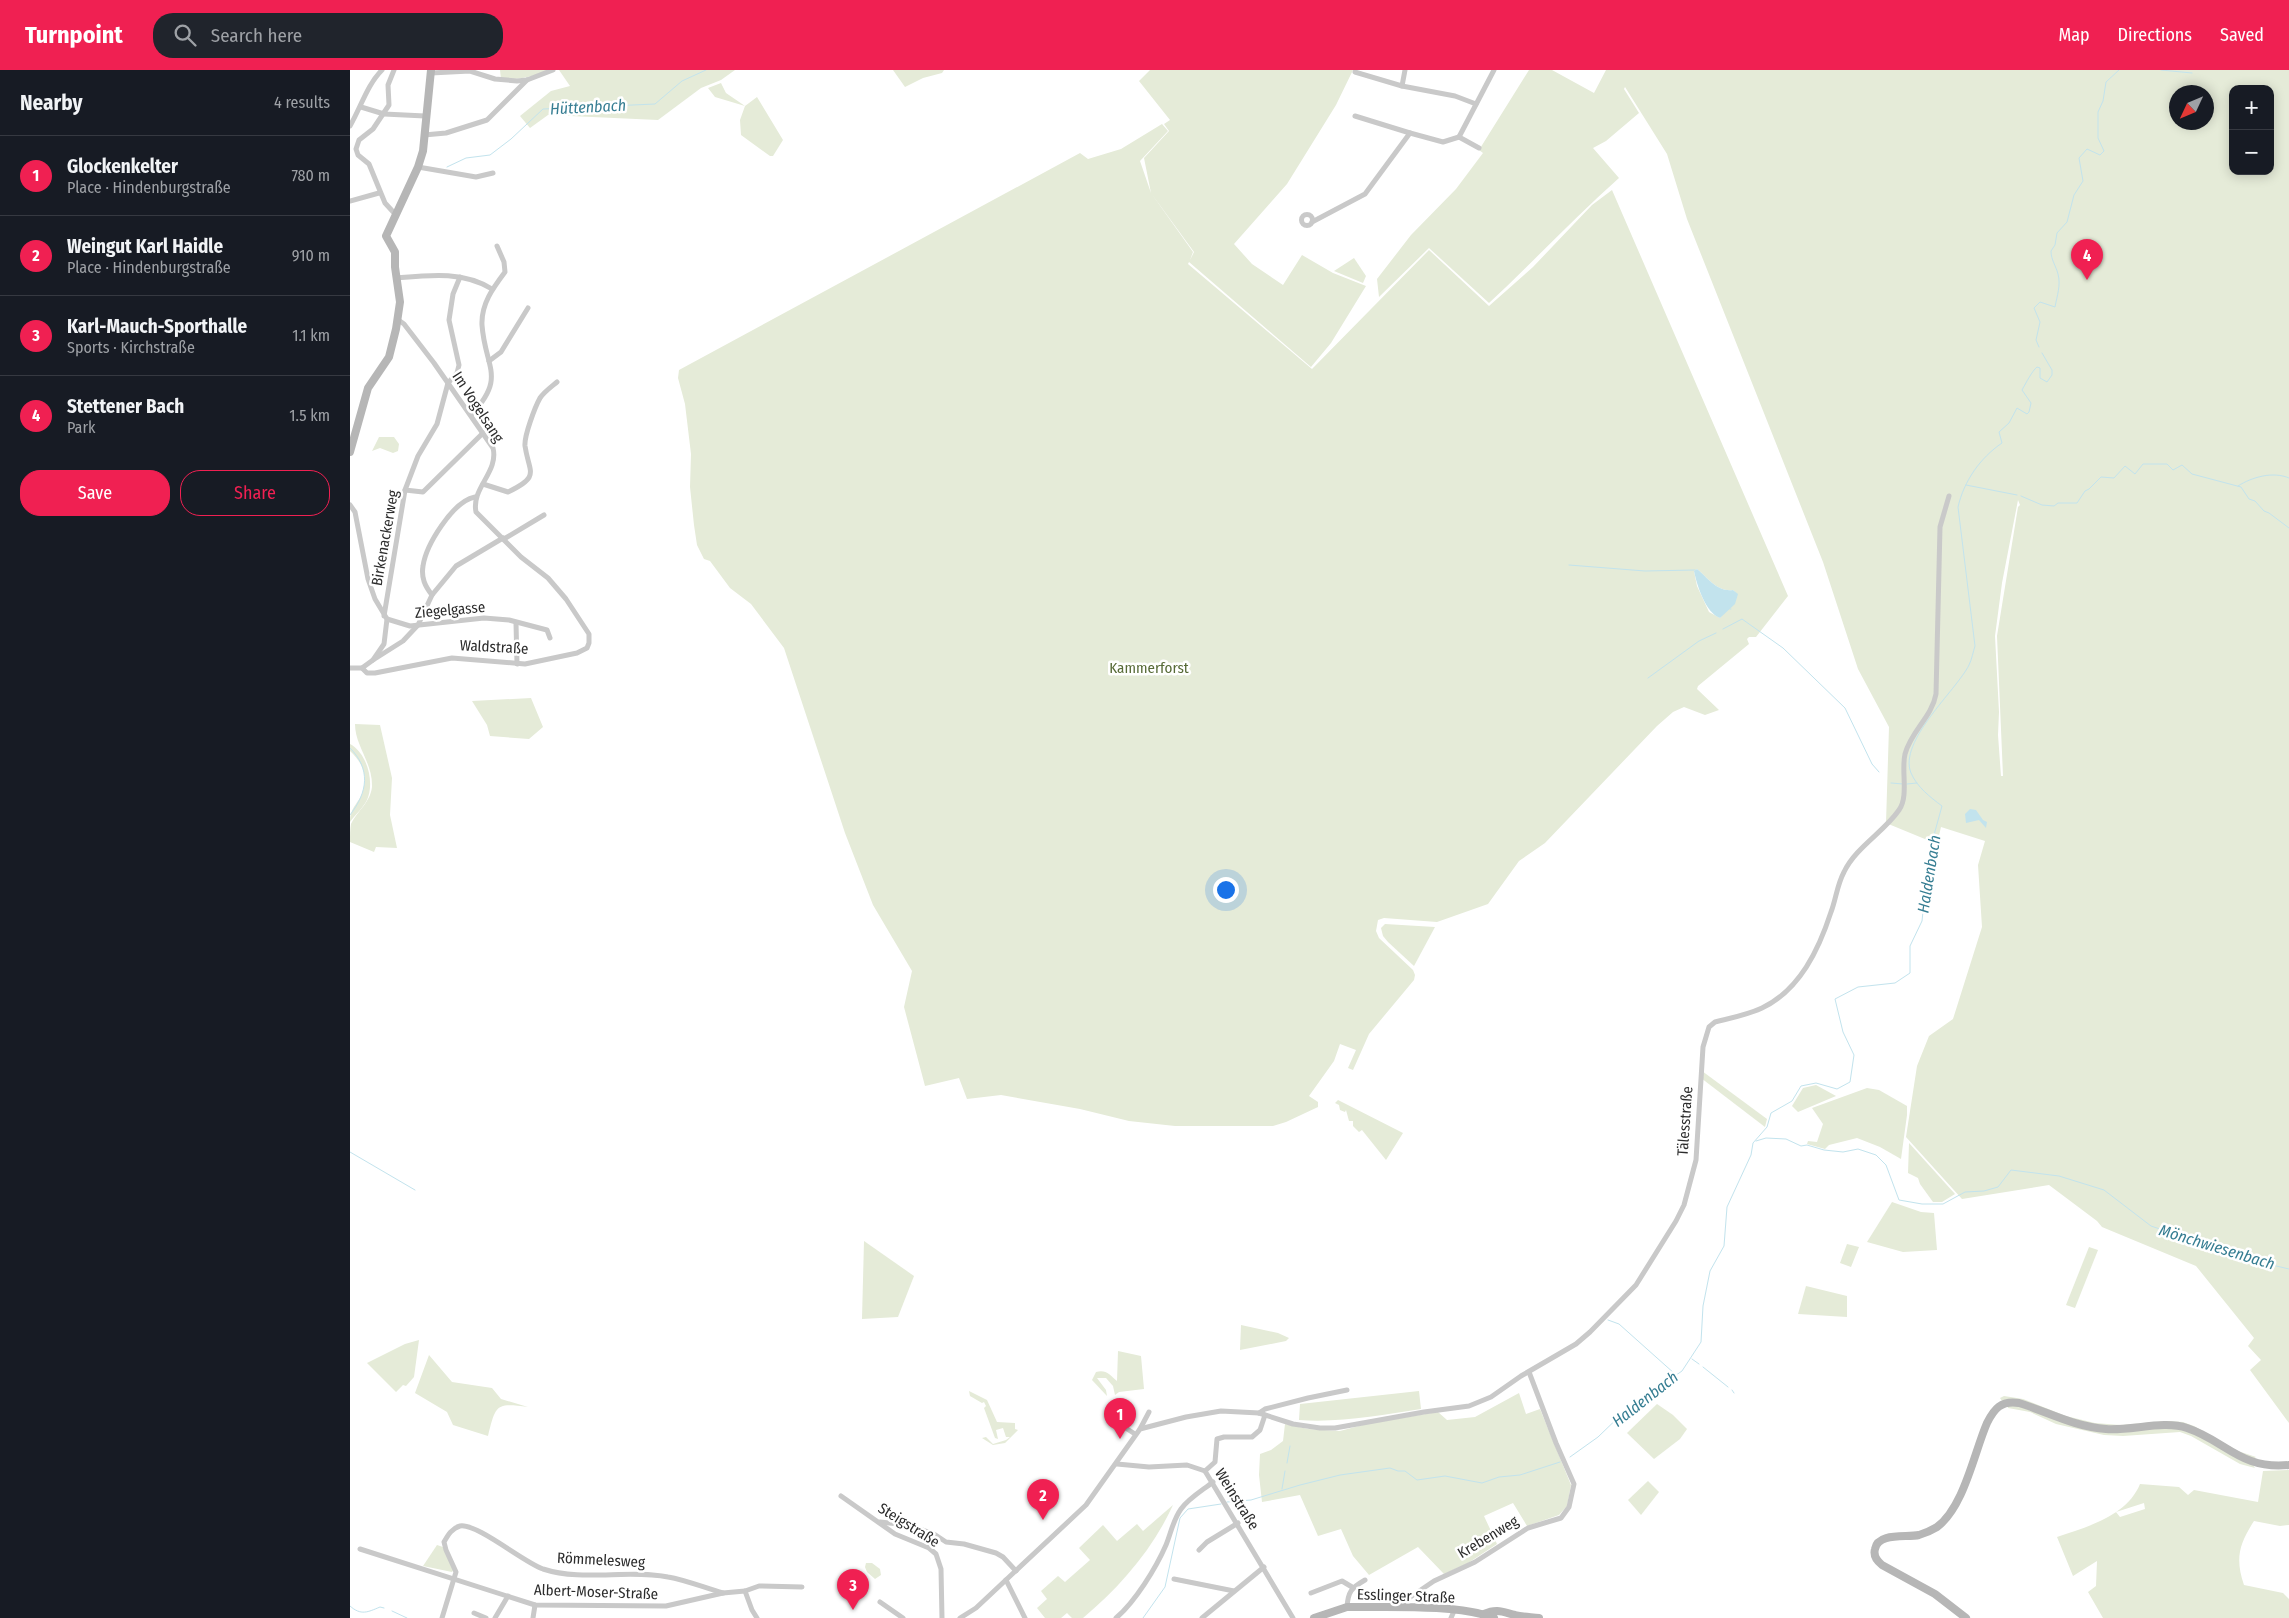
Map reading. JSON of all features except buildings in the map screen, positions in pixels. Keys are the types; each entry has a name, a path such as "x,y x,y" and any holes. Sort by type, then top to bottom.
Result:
{"main road":[{"path":"350,452 368,388 389,357 398,319 400,296 396,252 386,236 418,167 424,135 430,71"},
{"path":"1966,1618 1935,1594 1882,1566 1876,1560 1874,1552 1875,1546 1884,1539 1926,1532 1947,1518 1956,1503 1992,1412 2000,1404 2018,1403 2066,1421 2098,1428 2125,1429 2178,1426 2195,1431 2229,1452 2252,1462 2272,1466 2289,1465"},
{"name":"Esslinger Straße","path":"1314,1618 1330,1616 1347,1607 1400,1608 1452,1614 1484,1614 1494,1618"},
{"name":"Esslinger Straße","path":"1484,1614 1493,1610 1539,1618"},
{"name":"Esslinger Straße","path":"1505,1618 1516,1615"}],"street":[{"path":"350,126 361,107 372,81 382,70"},
{"path":"394,70 388,85 389,105 374,129 359,140 356,149 360,157 370,164 379,193 390,211 396,215"},
{"path":"430,71 470,71 495,80 527,80 553,70"},
{"path":"1402,86 1405,70"},
{"path":"1355,116 1443,142 1459,137 1494,70"},
{"path":"1355,72 1402,86 1455,96 1476,104"},
{"path":"424,135 446,133 487,120 527,80"},
{"path":"361,107 384,114 426,116"},
{"path":"1312,222 1365,194 1410,132"},
{"path":"1459,137 1479,148"},
{"path":"418,167 476,177 493,173"},
{"path":"350,201 379,193"},
{"path":"471,415 490,391 493,380 482,324 484,307 492,289 505,272 504,262 497,246"},
{"path":"397,278 440,274 478,282 492,289"},
{"name":"Birkenackerweg","path":"373,660 384,644 385,618 405,490 418,456 437,424 448,383 457,372 459,365 449,320 452,300 460,278"},
{"path":"489,361 501,352 528,308"},
{"name":"Im Vogelsang","path":"398,319 404,324 448,383 493,448 495,457 475,497"},
{"path":"483,484 508,492 529,478 532,469 525,445 528,432 540,398 557,382"},
{"path":"405,490 423,492 483,433"},
{"name":"Tälesstraße","path":"1258,1413 1305,1427 1328,1428 1424,1412 1461,1408 1479,1403 1590,1332 1641,1278 1676,1221 1690,1187 1698,1143 1702,1047 1709,1027 1715,1022 1764,1007 1779,996 1800,975 1812,959 1822,937 1844,872 1866,844 1900,808 1905,755 1909,744 1929,713 1937,690 1940,527 1949,496"},
{"path":"432,595 424,585 422,568 429,546 454,509 466,498 475,497 476,512 504,538"},
{"path":"350,505 355,512 368,580 374,599 385,618"},
{"path":"350,668 362,668 403,640 418,626 432,595 456,566 544,515"},
{"name":"Waldstraße","path":"362,668 367,673 375,673 452,658 517,664 577,653 587,648 589,634 566,599 548,578 504,538"},
{"name":"Ziegelgasse","path":"385,618 401,625 418,626 484,618 509,620 547,630 550,638"},
{"path":"516,623 517,664"},
{"name":"Krebenweg","path":"1400,1608 1406,1600 1434,1581 1475,1562 1528,1528 1561,1518 1569,1507 1574,1484 1529,1372"},
{"path":"1140,1429 1186,1417 1220,1411 1258,1413 1308,1398 1347,1390"},
{"path":"1117,1412 1121,1425 1135,1434"},
{"path":"960,1618 976,1608 1086,1505 1117,1464 1149,1412"},
{"path":"1205,1471 1215,1462 1217,1440 1224,1436 1252,1437 1260,1430 1265,1415"},
{"name":"Weinstraße","path":"1117,1464 1149,1467 1187,1465 1205,1471 1238,1523 1293,1618"},
{"path":"1116,1618 1128,1606 1148,1576 1165,1546 1175,1518 1182,1507 1213,1482"},
{"name":"Steigstraße","path":"841,1496 895,1534 929,1548 936,1554 942,1569 942,1618"},
{"path":"876,1521 908,1525 934,1534 946,1542 964,1544 996,1553 1016,1570"},
{"path":"1199,1550 1207,1542 1238,1523"},
{"name":"Römmelesweg","path":"456,1580 455,1566 446,1550 444,1542 452,1530 459,1526 466,1526 527,1560 550,1570 584,1575 611,1574 668,1577 723,1593"},
{"name":"Albert-Moser-Straße","path":"360,1549 535,1605 666,1606 723,1593 745,1591 759,1586 802,1587"},
{"path":"1202,1618 1264,1567"},
{"path":"1174,1579 1234,1591"},
{"path":"442,1618 456,1580"},
{"path":"1006,1580 1025,1618"},
{"path":"1347,1607 1348,1593 1352,1587 1365,1580"},
{"path":"1310,1593 1342,1581 1352,1587"},
{"path":"745,1591 757,1618"},
{"path":"495,1618 508,1596"},
{"path":"880,1602 903,1618"},
{"path":"533,1618 535,1605"},
{"path":"474,1613 486,1618"}],"green space":[{"path":"500,70 549,70 526,78 501,79"},
{"path":"559,70 735,70 721,80 701,88 658,120 548,115 530,128 520,116 551,91 570,86"},
{"path":"893,70 944,70 942,73 923,78 905,87"},
{"name":"Kammerforst","path":"1150,70 1353,70 1336,105 1287,184 1234,244 1252,264 1283,285 1302,255 1333,273 1366,286 1331,343 1311,367 1189,262 1188,264 1312,369 1429,250 1489,306 1533,267 1592,205 1612,190 1788,596 1756,637 1749,637 1747,639 1749,644 1698,686 1697,689 1719,710 1705,715 1684,707 1673,712 1657,726 1545,843 1519,861 1488,904 1437,922 1384,918 1378,920 1376,931 1379,938 1413,970 1414,980 1369,1034 1353,1070 1348,1068 1356,1050 1340,1044 1334,1061 1309,1096 1318,1102 1318,1107 1273,1126 1175,1126 1129,1121 1080,1109 1001,1095 967,1099 959,1078 925,1086 904,1007 912,971 873,905 845,833 784,648 751,604 730,588 710,561 704,559 697,545 694,525 690,487 691,454 685,404 678,378 679,370 1080,153 1088,159 1121,149 1162,124 1168,131 1140,161 1151,193 1144,158 1169,131 1164,124 1170,120 1139,81","holes":["1151,193 1194,252 1190,260 1193,252","1697,569 1717,587 1733,590 1737,594 1720,618 1709,612 1697,586 1694,571"]},
{"path":"1529,70 1552,70 1594,93 1606,70 2289,70 2289,1423 2250,1370 2261,1360 2248,1346 2254,1338 2196,1266 2102,1227 2097,1221 2049,1185 1962,1199 1906,1137 1917,1066 1929,1036 1953,1019 1982,927 1978,865 1985,841 1941,827 1937,844 1886,823 1889,727 1858,669 1823,562 1687,219 1667,154 1625,87 1624,89 1639,113 1606,141 1593,148 1619,178 1489,303 1429,248 1379,297 1377,279 1411,235 1456,189 1483,153 1479,150","holes":["2018,500 2020,505 2018,507 1997,636 2003,776 2001,776 1995,636 2002,583"]},
{"path":"721,83 726,93 745,106 715,97 708,88"},
{"path":"757,97 783,140 773,156 770,156 741,135 740,120 745,106"},
{"path":"1354,258 1366,276 1363,283 1334,271"},
{"path":"379,437 394,437 399,444 398,451 393,453 380,448 372,451"},
{"path":"531,698 543,727 529,739 490,736 487,725 472,701"},
{"path":"355,724 380,725 392,778 390,815 397,848 376,847 374,852 350,842 351,824 366,802 372,787 370,770 358,740"},
{"path":"350,744 356,748 365,761 370,777 370,785 367,800 350,822 353,808 362,794 365,779 360,764 350,751"},
{"path":"1385,924 1435,927 1414,966 1383,936 1381,928"},
{"path":"1702,1071 1767,1119 1765,1127 1701,1078"},
{"path":"1816,1085 1836,1096 1798,1112 1792,1106 1803,1088"},
{"path":"1867,1088 1879,1090 1907,1106 1901,1159 1880,1147 1857,1138 1829,1145 1825,1149 1807,1144 1808,1141 1817,1142 1823,1124 1812,1108"},
{"path":"1338,1100 1403,1133 1386,1160 1362,1130 1359,1132 1353,1126 1353,1121 1349,1121 1346,1110 1345,1112 1340,1110 1339,1105 1335,1103"},
{"path":"1909,1143 1955,1194 1942,1202 1933,1202 1918,1178 1908,1173"},
{"path":"1892,1202 1921,1212 1934,1213 1937,1250 1903,1252 1867,1242"},
{"path":"864,1241 914,1276 898,1317 862,1319"},
{"path":"1847,1244 1859,1247 1851,1267 1840,1263"},
{"path":"2089,1247 2098,1250 2075,1308 2066,1305"},
{"path":"1806,1286 1847,1296 1847,1317 1798,1314"},
{"path":"1241,1325 1278,1333 1289,1338 1286,1341 1240,1350"},
{"path":"419,1340 414,1377 406,1386 403,1385 396,1392 367,1363 405,1344"},
{"path":"1118,1351 1141,1356 1144,1389 1119,1392 1115,1395 1113,1386 1106,1378 1097,1378 1106,1390 1107,1396 1092,1380 1096,1372 1103,1371 1117,1381"},
{"path":"429,1355 452,1382 492,1388 501,1399 528,1407 509,1405 499,1408 493,1417 488,1436 453,1425 447,1412 415,1393"},
{"path":"969,1391 987,1400 997,1422 1015,1423 1015,1429 1018,1430 1005,1443 993,1445 982,1438 986,1437 993,1444 1010,1437 1006,1437 1003,1428 996,1430 998,1439 995,1438 984,1408 986,1406 984,1402 982,1403 970,1396"},
{"path":"1419,1391 1421,1409 1345,1419 1299,1420 1300,1404"},
{"path":"1519,1393 1526,1414 1540,1409 1571,1485 1567,1506 1559,1515 1527,1526 1513,1503 1484,1516 1497,1544 1468,1563 1444,1574 1418,1547 1369,1575 1353,1556 1341,1529 1318,1536 1300,1495 1262,1502 1259,1475 1260,1454 1271,1450 1283,1441 1285,1424 1308,1429 1340,1431 1370,1423 1438,1412 1447,1420 1475,1417"},
{"path":"2004,1396 2023,1399 2066,1416 2095,1423 2120,1425 2168,1421 2183,1422 2194,1426 2238,1451 2256,1457 2253,1459 2197,1430 2090,1425 2005,1400 2002,1401 2000,1398"},
{"path":"1657,1404 1673,1415 1687,1429 1680,1439 1654,1459 1627,1433"},
{"path":"2015,1405 2068,1424 2175,1428 2195,1434 2253,1465 2255,1468 2240,1464 2191,1436 2180,1432 2123,1436 2104,1435 2056,1424 2030,1412 2008,1408 2008,1406"},
{"path":"2289,1470 2289,1525 2280,1526 2254,1521 2245,1537 2239,1559 2244,1585 2283,1593 2289,1599 2289,1618 2103,1618 2088,1592 2096,1586 2097,1561 2073,1576 2057,1537 2105,1519 2116,1512 2134,1495 2140,1484 2179,1487 2188,1495 2194,1490 2258,1502 2263,1471","holes":["2144,1503 2145,1509 2120,1517 2116,1512"]},
{"path":"1648,1481 1659,1492 1641,1515 1628,1500"},
{"path":"1173,1505 1156,1537 1145,1552 1097,1606 1083,1618 1072,1618 1067,1613 1061,1618 1045,1618 1037,1608 1047,1599 1041,1591 1058,1576 1065,1582 1090,1560 1079,1548 1103,1525 1117,1541 1137,1524 1143,1531"},
{"path":"437,1545 443,1547 454,1569 452,1572 423,1566"},
{"path":"866,1563 872,1563 880,1569 881,1575 875,1579 867,1572"}],"water":[{"path":"1697,569 1717,587 1733,590 1738,594 1735,604 1720,618 1710,611 1706,605 1697,584 1694,571"},
{"path":"1970,809 1976,810 1983,820 1987,822 1986,828 1979,820 1966,823 1965,814"}],"waterway":[{"name":"Hüttenbach","path":"447,167 466,158 490,155 511,139 543,109 655,104 682,81 706,70"},
{"path":"2039,347 2036,340 2040,322 2034,308 2040,302 2055,307 2059,278 2051,251 2055,245 2057,233 2067,222 2074,195 2083,181 2079,158 2087,149 2100,155 2104,151 2098,138 2098,112 2103,101 2106,82 2119,70"},
{"path":"2161,70 2192,73"},
{"name":"Haldenbach","path":"1570,1457 1598,1437 1627,1409 1682,1371 1701,1342 1703,1306 1710,1271 1724,1246 1727,1207 1751,1155 1753,1143 1767,1127 1771,1113 1792,1101 1801,1086 1816,1083 1837,1089 1850,1082 1854,1055 1843,1032 1835,999 1858,987 1895,983 1910,973 1910,946 1922,921 1929,853 1942,806 1917,783 1911,773 1909,760 1920,732 1962,676 1970,663 1975,646 1958,507 1964,488 1974,471 2002,443 1999,432 2009,423 2017,408 2027,414 2029,412 2031,403 2022,390 2033,371 2037,367 2040,368 2040,378 2047,382 2052,375 2052,370 2042,353"},
{"path":"2021,496 2042,505 2054,506 2058,503 2077,503 2085,491 2101,477 2114,478 2125,466 2135,474 2143,464 2167,464 2173,470 2182,465 2192,474 2241,487 2249,499 2255,501 2264,511 2289,528"},
{"path":"2238,486 2263,476 2276,475 2289,478"},
{"path":"1966,485 2017,495"},
{"path":"1569,565 1645,571 1695,570"},
{"path":"1723,629 1742,619 1783,648 1845,708 1872,764 1879,772"},
{"path":"1648,678 1699,641 1716,633"},
{"path":"350,748 361,764 365,781 361,798 350,815"},
{"path":"1891,783 1903,784"},
{"path":"1907,784 1917,783"},
{"name":"Mönchwiesenbach","path":"1756,1141 1766,1138 1786,1139 1801,1146 1807,1145 1824,1150 1843,1152 1858,1149 1876,1155 1886,1165 1899,1200 1922,1204 1943,1204 1965,1192 1984,1191 1998,1187 2011,1170 2059,1176 2104,1190 2151,1226 2251,1260 2289,1269"},
{"path":"350,1152 415,1190"},
{"path":"1608,1320 1619,1324 1675,1374"},
{"path":"1692,1359 1699,1364"},
{"path":"1703,1367 1728,1387"},
{"path":"1287,1463 1290,1446"},
{"name":"Haldenbach","path":"1227,1502 1251,1500 1340,1475 1390,1468 1405,1471 1417,1480 1445,1476 1482,1483 1499,1477 1520,1475 1560,1462"},
{"path":"1282,1489 1285,1471"},
{"name":"Haldenbach","path":"1143,1618 1165,1587 1180,1518 1188,1509 1221,1504"},
{"path":"350,1606 361,1612 368,1612 380,1607 384,1608"},
{"path":"392,1611 407,1618"}],"place":[{"name":"Stettener Bach","path":"2087,280"},
{"name":"Glockenkelter","path":"1120,1439"},
{"name":"Weingut Karl Haidle","path":"1043,1520"},
{"name":"Karl-Mauch-Sporthalle","path":"853,1610"}]}
